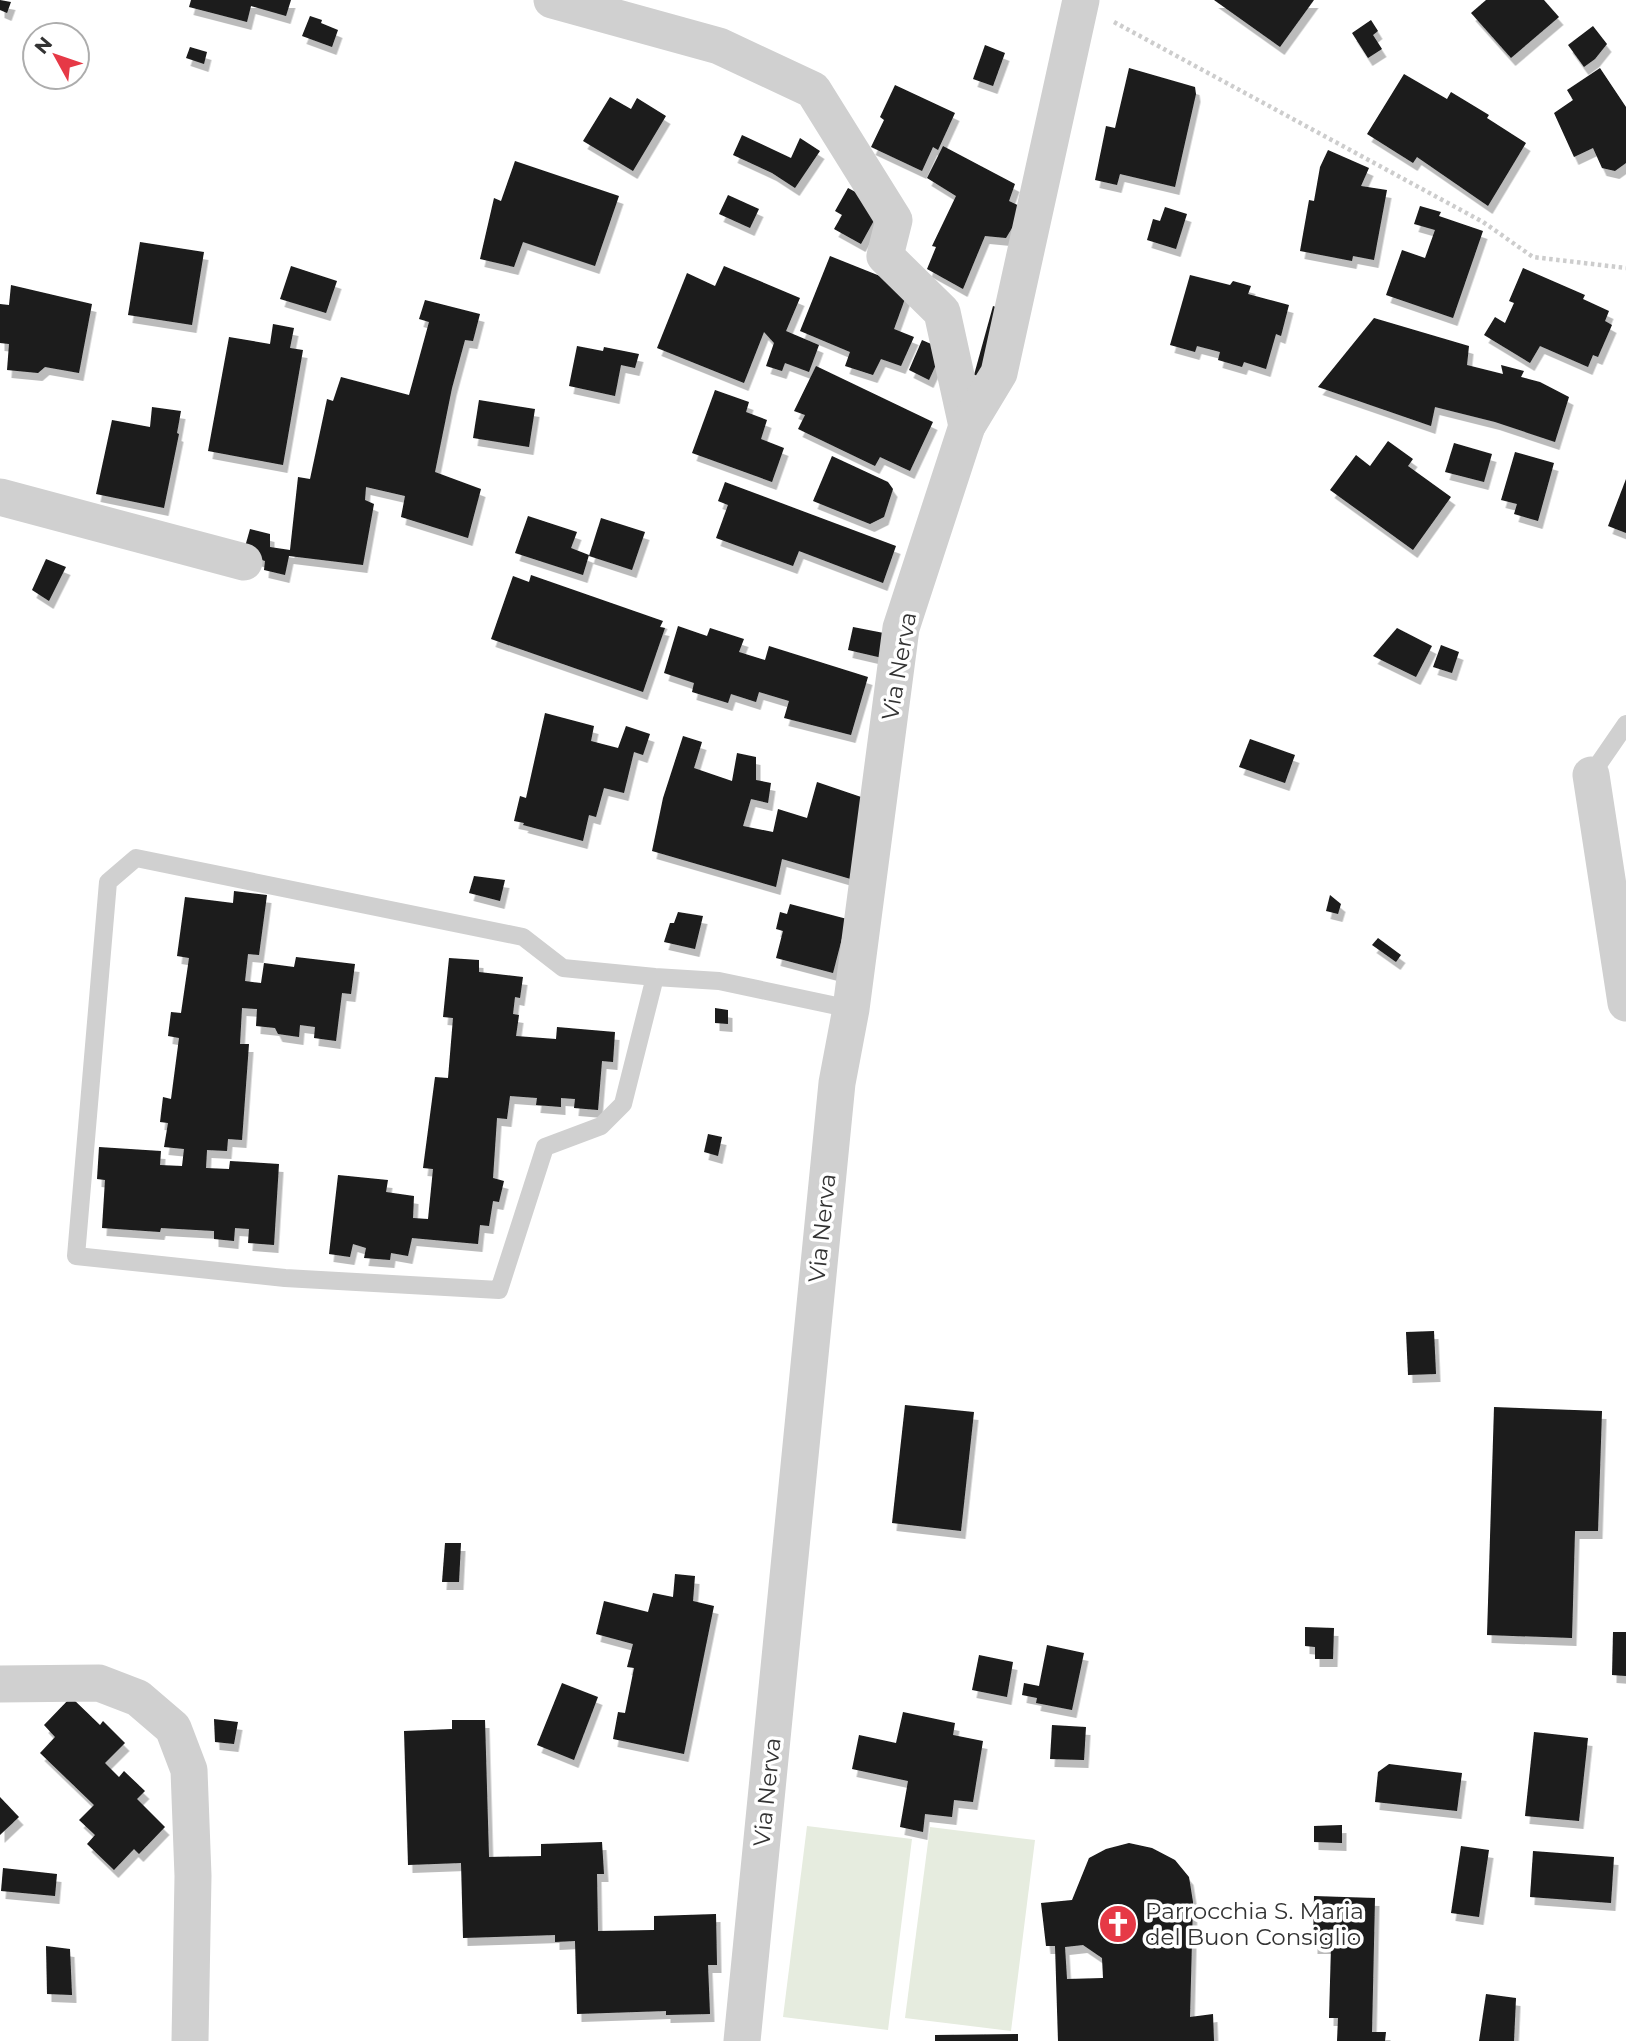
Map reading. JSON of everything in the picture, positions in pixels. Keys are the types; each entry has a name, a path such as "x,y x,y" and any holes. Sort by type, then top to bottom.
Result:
{"street":[{"path":"552,0 719,46 813,90 894,220 886,256 942,312 967,426"},
{"name":"Via Nerva","path":"742,2041 836,1083 851,1009 901,628 967,426 999,373 1080,2"},
{"path":"0,497 244,562"},
{"path":"1591,775 1626,1003"},
{"path":"0,1684 99,1684 138,1698 173,1728 189,1770 193,1876 190,2041"}],"lane":[{"path":"1591,775 1626,724"},
{"path":"655,977 624,1104 601,1126 545,1147 499,1290 285,1278 76,1256 108,882 136,858 523,937 564,968 719,981 851,1009"}],"path":[{"path":"1080,2 1483,222 1534,257 1626,268"}],"shaded area":[{"path":"807,1826 912,1839 888,2030 783,2017"},
{"path":"930,1827 1035,1840 1011,2031 905,2018"}],"building":[{"path":"0,0 11,2 7,13 0,10"},
{"path":"191,0 291,0 286,16 251,6 247,22 189,7"},
{"path":"1214,0 1314,0 1280,47"},
{"path":"1486,0 1544,0 1559,17 1511,58 1471,13"},
{"path":"310,16 338,30 332,47 302,36"},
{"path":"1371,20 1378,31 1373,35 1382,49 1368,58 1352,33"},
{"path":"1593,26 1607,44 1595,59 1584,67 1568,45"},
{"path":"985,45 1005,53 993,86 973,79"},
{"path":"190,47 207,52 204,64 186,58"},
{"path":"1129,68 1195,87 1196,94 1175,187 1120,174 1117,185 1095,180 1106,126 1115,128"},
{"path":"1600,68 1626,107 1626,163 1615,171 1602,168 1593,148 1574,157 1554,113 1573,100 1567,90"},
{"path":"1404,74 1447,99 1451,92 1489,115 1487,118 1526,143 1488,206 1417,157 1413,163 1367,134"},
{"path":"895,85 955,113 938,150 933,147 922,171 871,147 884,120 880,117"},
{"path":"610,97 631,109 637,98 666,116 633,171 583,141"},
{"path":"742,135 791,158 800,138 820,151 795,188 772,173 733,155"},
{"path":"943,146 1015,184 1009,201 1024,208 1006,238 985,236 963,289 927,269 936,247 932,246 956,196 927,178"},
{"path":"1328,150 1369,168 1361,186 1387,190 1374,260 1353,256 1352,261 1300,251 1309,200 1314,201 1320,167"},
{"path":"515,161 619,196 595,266 523,242 514,267 480,259 494,198 501,201"},
{"path":"848,188 882,206 861,244 834,229 842,215 835,211"},
{"path":"728,195 759,209 750,228 719,214"},
{"path":"1420,206 1441,212 1439,216 1483,231 1453,318 1386,295 1402,250 1425,258 1435,230 1414,224"},
{"path":"1165,207 1187,214 1176,249 1147,240 1153,219 1160,221"},
{"path":"140,242 204,252 192,325 128,315"},
{"path":"830,256 880,276 906,296 894,329 914,337 901,366 881,359 873,375 845,366 850,352 800,331"},
{"path":"291,266 337,281 326,313 280,299"},
{"path":"724,266 800,298 786,331 819,345 809,372 785,363 782,371 766,366 774,343 764,332 744,383 657,348 687,273 715,286"},
{"path":"1523,268 1585,295 1583,299 1609,311 1605,321 1612,325 1598,357 1593,355 1588,367 1540,346 1530,363 1484,335 1495,317 1505,323 1514,303 1509,301"},
{"path":"1190,275 1230,285 1233,281 1251,286 1248,294 1289,305 1281,336 1276,334 1266,369 1244,362 1242,367 1218,360 1220,352 1197,346 1195,352 1170,345"},
{"path":"11,285 92,304 79,373 45,367 38,373 7,370 9,344 0,343 0,304 9,305"},
{"path":"425,300 480,314 473,341 465,340 435,472 481,489 468,538 401,517 405,496 366,487 365,500 374,504 363,565 289,556 285,575 264,570 265,561 243,554 250,529 270,534 270,547 290,550 298,477 310,479 327,399 333,401 341,377 409,395 429,322 419,319"},
{"path":"993,306 1007,311 989,378 974,375"},
{"path":"1374,318 1469,346 1467,365 1503,374 1501,365 1524,371 1521,377 1540,382 1569,397 1555,442 1495,422 1435,407 1431,426 1318,387"},
{"path":"273,324 294,328 290,348 303,350 283,465 208,451 229,337 270,344"},
{"path":"922,340 938,347 940,356 929,380 909,370"},
{"path":"577,346 603,351 604,347 639,354 635,368 621,365 615,396 569,386"},
{"path":"816,366 933,422 910,471 880,457 875,466 798,429 805,415 794,411"},
{"path":"715,390 749,402 746,412 767,420 761,439 784,448 772,482 692,453"},
{"path":"479,400 535,409 529,447 473,438"},
{"path":"152,407 181,411 164,508 96,494 112,420 150,427"},
{"path":"1388,441 1413,459 1408,466 1451,497 1413,550 1330,490 1356,455 1370,466"},
{"path":"1454,443 1492,454 1484,482 1445,472"},
{"path":"1515,452 1554,463 1538,521 1514,514 1517,504 1501,500"},
{"path":"832,456 888,482 893,489 884,517 870,524 813,501"},
{"path":"1626,479 1626,533 1608,526"},
{"path":"725,482 896,546 883,583 799,551 793,566 716,538 728,505 718,501"},
{"path":"528,516 577,532 571,548 589,555 583,575 515,553"},
{"path":"601,518 645,532 632,570 589,556"},
{"path":"46,559 66,567 49,601 32,590"},
{"path":"531,575 663,621 660,627 665,628 643,692 491,639 513,576 529,582"},
{"path":"678,626 707,636 710,628 744,639 739,652 765,660 769,646 868,677 851,735 784,718 789,701 759,692 756,702 731,694 728,703 692,692 694,683 664,673"},
{"path":"853,627 894,635 891,660 848,650"},
{"path":"1397,628 1432,646 1416,677 1373,656"},
{"path":"1441,645 1459,652 1452,673 1433,667"},
{"path":"545,713 594,726 591,741 618,748 626,726 650,734 643,755 634,752 624,793 604,788 596,817 589,815 583,841 514,821 520,796 526,798"},
{"path":"683,736 702,742 694,768 732,781 737,753 756,757 756,780 771,783 768,803 751,799 743,826 773,832 778,809 807,818 817,782 870,800 861,882 782,859 776,887 652,851 663,798"},
{"path":"1250,739 1295,755 1285,783 1239,767"},
{"path":"474,876 505,880 500,901 469,893"},
{"path":"234,891 267,895 259,955 248,954 245,981 261,983 264,963 294,967 296,957 355,964 351,994 342,993 336,1041 314,1038 315,1027 300,1025 299,1037 278,1034 275,1028 256,1026 257,1009 242,1008 240,1044 249,1044 242,1140 228,1139 227,1151 207,1150 206,1168 229,1169 230,1161 279,1164 274,1245 248,1243 249,1229 235,1228 234,1241 214,1239 214,1231 161,1228 160,1232 102,1228 105,1180 97,1179 99,1147 161,1151 160,1165 182,1166 184,1149 164,1147 168,1123 160,1122 163,1097 171,1099 179,1038 168,1036 171,1012 181,1013 189,958 177,956 185,897 233,903"},
{"path":"1330,895 1341,904 1338,914 1326,911"},
{"path":"790,904 847,919 833,973 776,958 783,931 776,929 780,912 787,914"},
{"path":"678,912 703,916 695,949 664,942 670,923 674,923"},
{"path":"1378,938 1401,955 1396,962 1372,945"},
{"path":"449,958 479,960 479,972 523,977 520,998 515,997 513,1014 519,1015 516,1036 556,1039 557,1027 615,1032 613,1062 602,1061 598,1110 574,1108 575,1099 561,1098 561,1107 536,1105 537,1098 510,1096 507,1119 497,1118 493,1178 504,1181 499,1202 493,1201 489,1226 480,1225 478,1244 412,1238 408,1256 391,1253 390,1260 364,1258 366,1248 353,1244 350,1257 329,1254 338,1175 388,1180 386,1192 414,1196 413,1218 428,1219 433,1169 423,1168 435,1077 448,1078 453,1018 443,1017"},
{"path":"715,1008 728,1010 728,1024 715,1023"},
{"path":"708,1134 722,1137 718,1156 704,1152"},
{"path":"1434,1331 1436,1374 1408,1375 1406,1332"},
{"path":"905,1405 974,1412 961,1531 892,1523"},
{"path":"1494,1407 1602,1411 1598,1531 1575,1531 1572,1638 1487,1635"},
{"path":"445,1543 461,1543 459,1582 442,1582"},
{"path":"675,1574 695,1576 693,1601 714,1606 684,1754 613,1739 618,1712 625,1713 634,1668 627,1667 633,1644 596,1634 604,1601 648,1612 653,1593 673,1597"},
{"path":"1305,1627 1334,1628 1333,1659 1315,1659 1315,1647 1305,1646"},
{"path":"1613,1632 1626,1632 1626,1676 1612,1675"},
{"path":"1047,1645 1084,1653 1072,1710 1036,1703 1037,1698 1022,1695 1024,1683 1039,1686"},
{"path":"979,1655 1013,1662 1007,1697 972,1690"},
{"path":"562,1683 598,1697 574,1760 537,1745"},
{"path":"71,1697 100,1725 103,1721 125,1743 105,1763 119,1777 124,1771 145,1791 137,1799 165,1827 139,1854 134,1849 114,1870 87,1844 95,1835 79,1820 94,1805 40,1753 55,1737 44,1725"},
{"path":"903,1712 955,1723 953,1735 983,1741 973,1802 954,1800 952,1817 925,1814 923,1832 900,1827 908,1781 852,1769 859,1735 896,1743"},
{"path":"214,1719 238,1722 234,1744 215,1742"},
{"path":"452,1720 485,1720 489,1857 541,1856 541,1844 602,1842 604,1874 597,1874 598,1931 654,1930 654,1916 716,1914 717,1965 708,1965 710,2014 666,2015 666,2011 577,2014 575,1941 555,1942 555,1935 463,1938 461,1863 408,1865 404,1731 452,1729"},
{"path":"1052,1725 1086,1727 1084,1760 1050,1759"},
{"path":"1534,1732 1588,1738 1579,1821 1525,1816"},
{"path":"1389,1764 1462,1773 1457,1811 1375,1802 1378,1772"},
{"path":"0,1797 19,1817 0,1835"},
{"path":"1342,1825 1342,1843 1314,1842 1314,1826"},
{"name":"Parrocchia S. Maria del Buon Consiglio","path":"1129,1843 1152,1848 1175,1860 1189,1877 1193,1902 1190,2017 1213,2014 1214,2041 1058,2041 1055,1946 1046,1946 1041,1903 1072,1900 1089,1858 1106,1849","holes":["1083,1945 1102,1958 1103,1978 1067,1979 1065,1947"]},
{"path":"1461,1846 1489,1850 1479,1917 1451,1913"},
{"path":"1533,1851 1614,1857 1611,1903 1530,1897"},
{"path":"3,1868 57,1874 55,1896 1,1891"},
{"path":"1314,1896 1375,1898 1372,2032 1386,2032 1385,2041 1337,2041 1338,2018 1329,2018 1331,1946 1313,1946"},
{"path":"46,1946 70,1949 72,1995 47,1994"},
{"path":"1486,1994 1516,1998 1514,2041 1479,2041"},
{"path":"1018,2034 1018,2041 935,2041 935,2035"}],"place":[{"name":"Parrocchia S. Maria del Buon Consiglio","path":"1118,1924"}]}
